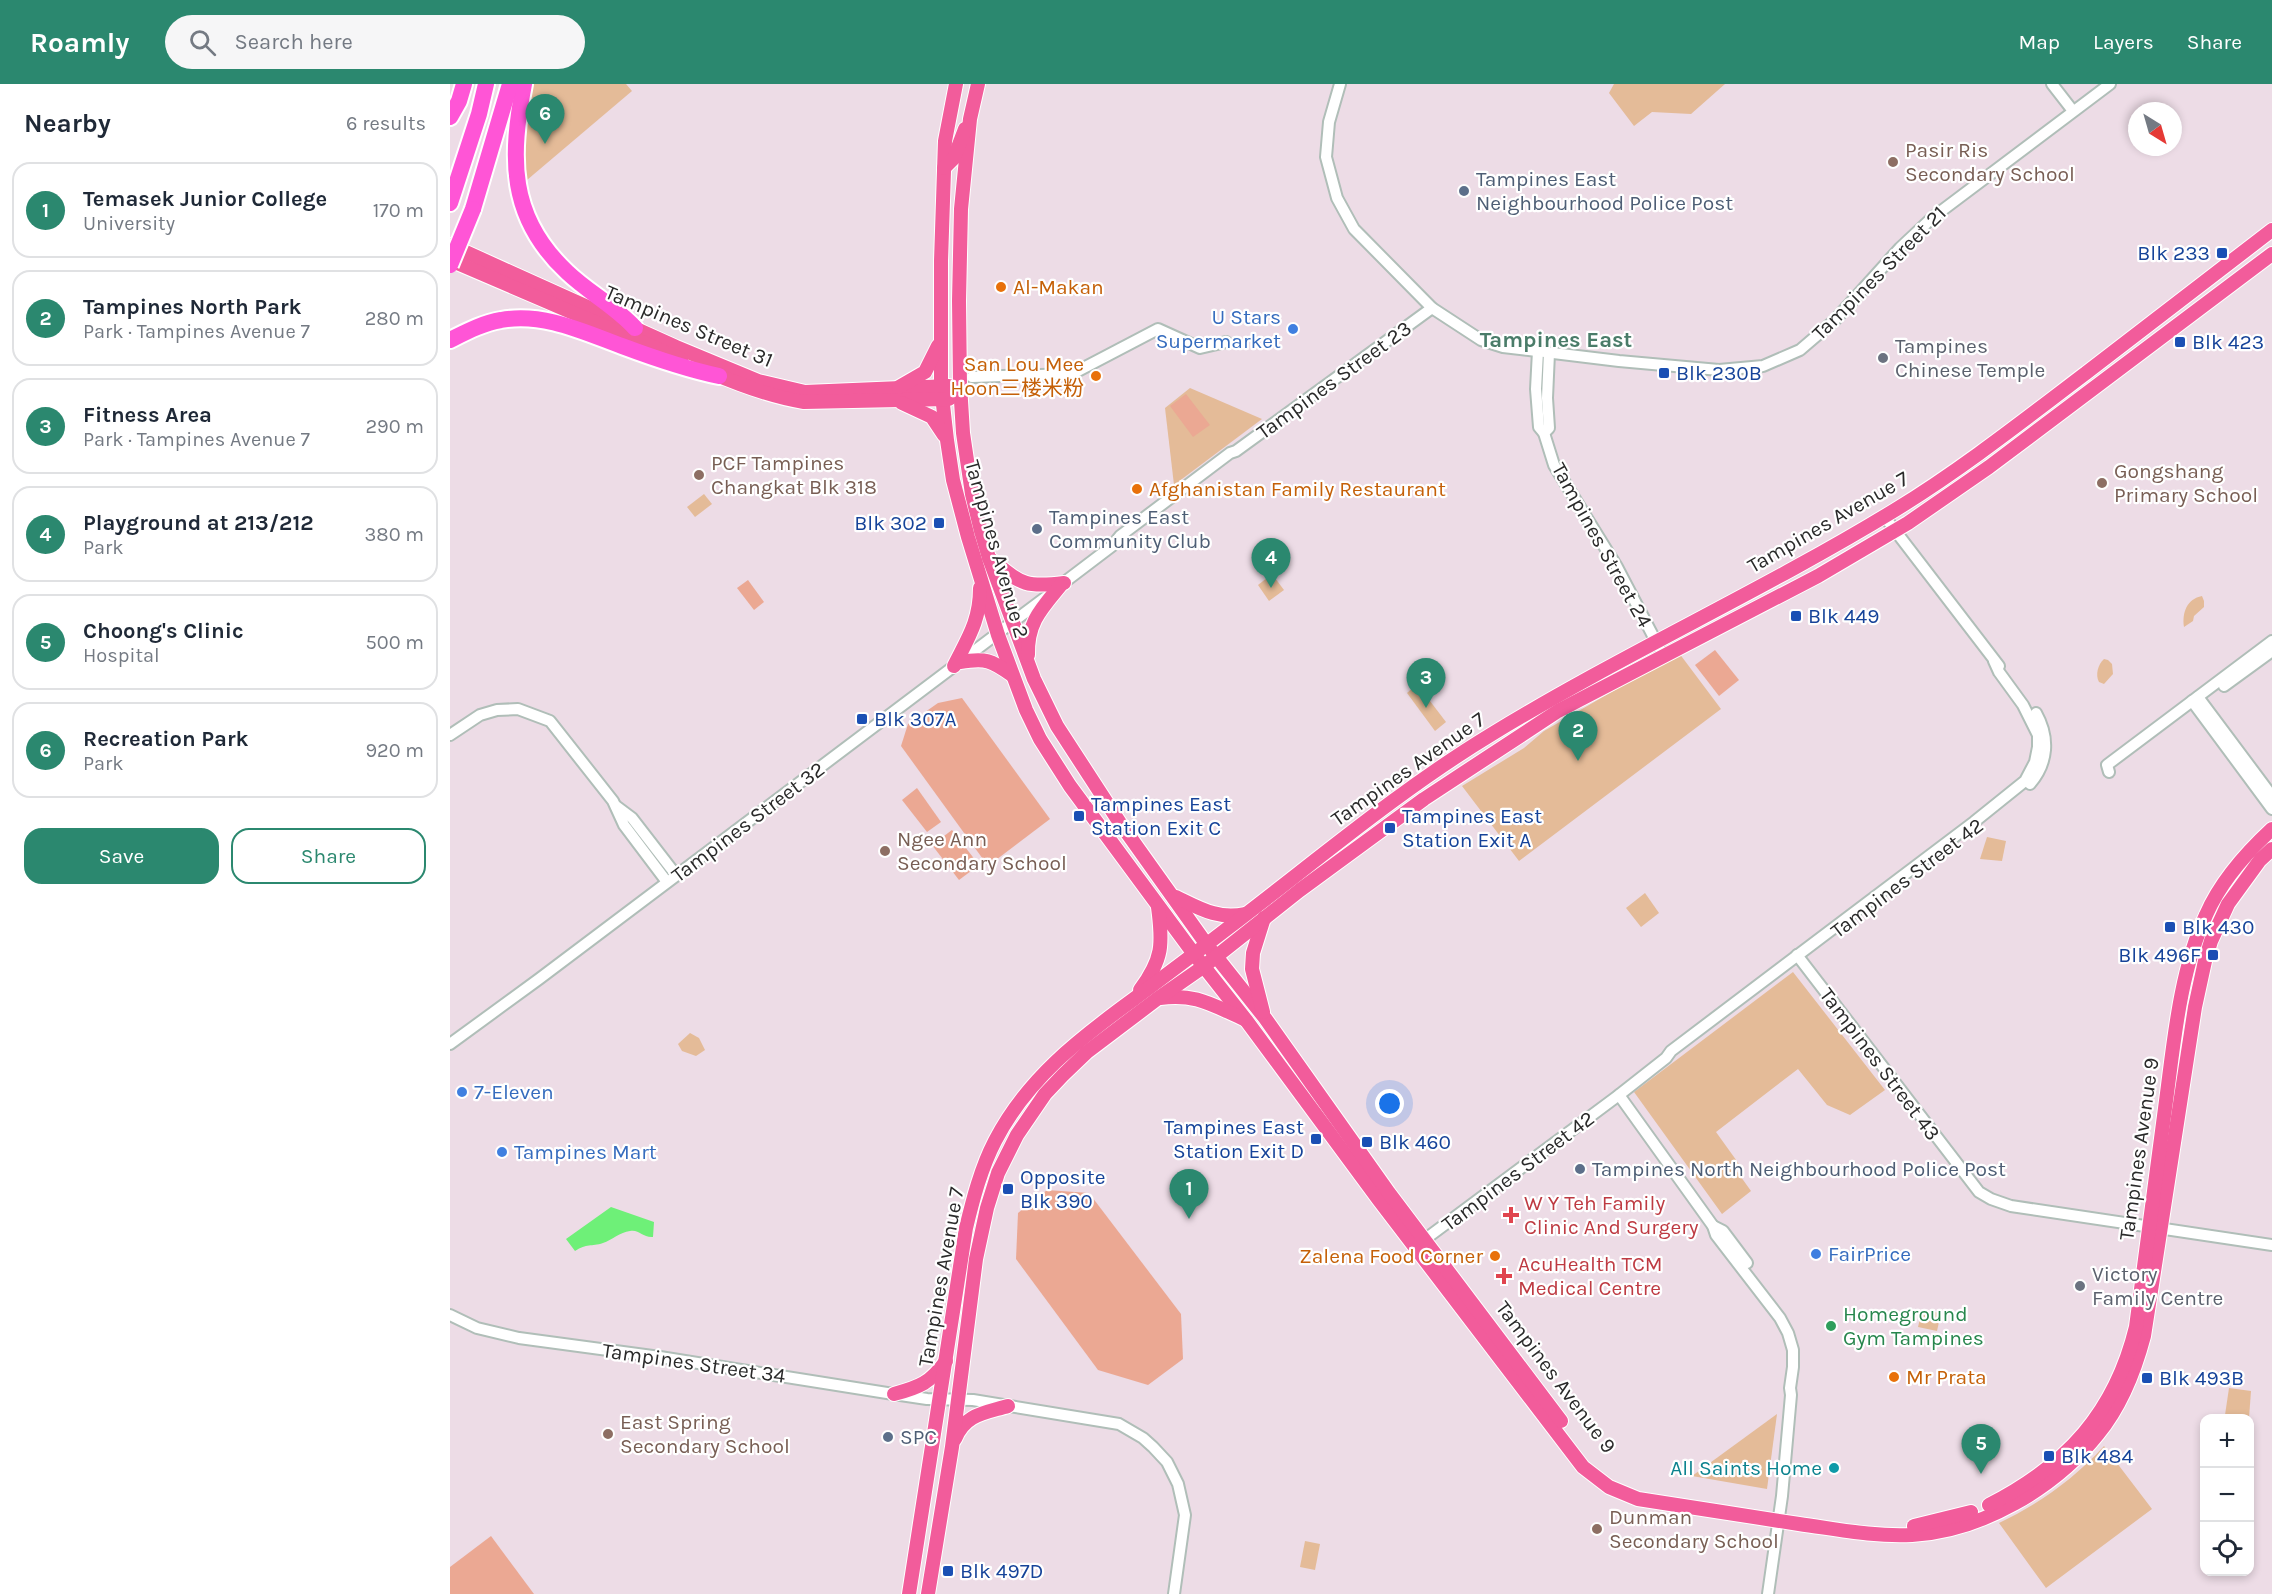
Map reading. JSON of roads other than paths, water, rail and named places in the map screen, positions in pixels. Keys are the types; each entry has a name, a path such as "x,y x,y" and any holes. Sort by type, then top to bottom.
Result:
{"highway":[{"path":"450,117 459,101 464,84"},
{"path":"450,203 479,114 486,84"},
{"path":"450,262 473,209 510,84"},
{"path":"524,84 517,120 514,161 518,190 526,217 560,265 586,288 620,312 635,328"},
{"path":"450,340 473,328 502,320 539,319 564,325 685,368 719,376"}],"main road":[{"name":"Tampines Avenue 2","path":"956,84 945,141 940,339 947,440 953,480 968,537 1012,675 1040,739 1071,786 1203,967"},
{"name":"Tampines Avenue 2","path":"978,84 970,119 962,209 959,301 960,392 968,471 989,558 1028,661 1057,726 1120,823 1216,957"},
{"path":"944,168 954,158 960,138 970,119"},
{"name":"Tampines Avenue 7","path":"909,1594 966,1228 984,1166 995,1140 1013,1110 1034,1082 1082,1037 1207,945 1367,820 1476,744 1545,702 1811,560 1884,516 2016,426 2272,230"},
{"name":"Tampines Street 31","path":"450,244 722,367 758,381 817,392 896,395"},
{"name":"Tampines Avenue 7","path":"928,1594 952,1447 982,1228 992,1191 1008,1151 1028,1117 1063,1075 1087,1052 1424,799 1558,711 1818,576 1894,531 1989,467 2272,254"},
{"name":"Tampines Street 31","path":"450,262 719,376 787,399 804,402 960,392"},
{"path":"940,339 934,357 925,372 896,395 932,417 947,440"},
{"path":"989,558 1017,579 1031,586 1062,584"},
{"path":"957,664 974,628 980,599 980,577"},
{"path":"1028,661 1031,626 1041,608 1062,584"},
{"path":"957,664 980,659 989,661 1012,675"},
{"name":"Tampines Avenue 9","path":"1203,967 1593,1464 1608,1476 1623,1485 1644,1492 1870,1534 1928,1533 1946,1530 1987,1516 2020,1500 2046,1483 2085,1450 2100,1432 2128,1383 2144,1336 2180,1004 2197,937 2206,914 2229,878 2251,849 2272,829"},
{"name":"Tampines Avenue 9","path":"2155,1227 2195,1007 2211,941 2228,904 2260,860 2272,849"},
{"path":"1174,896 1197,908 1227,917 1248,913"},
{"path":"1131,1000 1157,963 1161,944 1157,904"},
{"path":"1264,918 1253,953 1252,969 1264,1018"},
{"name":"Tampines Avenue 9","path":"1216,957 1264,1018 1420,1243"},
{"path":"1157,999 1178,996 1194,998 1246,1020"},
{"path":"894,1394 920,1387 932,1380 947,1360"},
{"path":"952,1447 958,1431 975,1415 1008,1406"}],"street":[{"name":"Tampines Street 21","path":"1340,84 1329,122 1326,158 1336,198 1354,229 1432,308 1481,340 1503,347 1719,370 1763,366 1800,350 1827,328 1925,223 2110,84"},
{"path":"2052,84 2073,111"},
{"name":"Tampines Street 23","path":"1013,623 1112,546 1120,536 1233,458 1236,451 1432,308"},
{"path":"972,377 1072,374 1158,329 1200,348 1226,342"},
{"name":"Tampines Street 24","path":"1543,352 1549,428 1544,433 1554,465 1617,567 1663,655"},
{"name":"Tampines Street 42","path":"1420,1243 1619,1095 1798,957 2025,789 2039,773 2046,748 2043,726 2028,701 1994,661 1884,516"},
{"name":"Tampines Street 32","path":"450,1044 484,1021 1013,623"},
{"path":"2272,641 2197,702 2109,772 2107,765 2197,702 2272,651"},
{"path":"2197,702 2272,796"},
{"path":"2197,702 2272,808"},
{"path":"450,735 480,715 497,710 518,709 541,717 555,726 616,806 622,821 672,879"},
{"name":"Tampines Street 43","path":"1798,957 1979,1192 2012,1206 2272,1245"},
{"name":"Tampines Street 32","path":"450,1051 478,1030 484,1021"},
{"path":"1619,1095 1713,1226 1723,1231 1795,1332 1800,1367 1796,1389 1791,1395 1779,1517 1768,1594"},
{"name":"Tampines Street 34","path":"450,1315 477,1328 519,1338 660,1357 894,1394 973,1400 1119,1424 1143,1438 1162,1456 1178,1484 1185,1515 1174,1594"}],"place":[{"name":"Recreation Park","path":"545,144"},
{"name":"Pasir Ris Secondary School","path":"1893,162"},
{"name":"Tampines East Neighbourhood Police Post","path":"1464,191"},
{"name":"Blk 233","path":"2222,253"},
{"name":"Al-Makan","path":"1001,287"},
{"name":"U Stars Supermarket","path":"1293,329"},
{"name":"Blk 423","path":"2180,342"},
{"name":"Tampines Chinese Temple","path":"1883,358"},
{"name":"Blk 230B","path":"1664,373"},
{"name":"San Lou Mee Hoon三楼米粉","path":"1096,376"},
{"name":"PCF Tampines Changkat Blk 318","path":"699,475"},
{"name":"Gongshang Primary School","path":"2102,483"},
{"name":"Afghanistan Family Restaurant","path":"1137,489"},
{"name":"Blk 302","path":"939,523"},
{"name":"Tampines East Community Club","path":"1037,529"},
{"name":"Playground at 213/212","path":"1271,588"},
{"name":"Blk 449","path":"1796,616"},
{"name":"Fitness Area","path":"1426,708"},
{"name":"Blk 307A","path":"862,719"},
{"name":"Tampines North Park","path":"1578,761"},
{"name":"Tampines East Station Exit C","path":"1079,816"},
{"name":"Tampines East Station Exit A","path":"1390,828"},
{"name":"Ngee Ann Secondary School","path":"885,851"},
{"name":"Blk 430","path":"2170,927"},
{"name":"Blk 496F","path":"2213,955"},
{"name":"7-Eleven","path":"462,1092"},
{"name":"Tampines East Station Exit D","path":"1316,1139"},
{"name":"Blk 460","path":"1367,1142"},
{"name":"Tampines Mart","path":"502,1152"},
{"name":"Tampines North Neighbourhood Police Post","path":"1580,1169"},
{"name":"Opposite Blk 390","path":"1008,1189"},
{"name":"W Y Teh Family Clinic And Surgery","path":"1511,1215"},
{"name":"Temasek Junior College","path":"1189,1219"},
{"name":"FairPrice","path":"1816,1254"},
{"name":"Zalena Food Corner","path":"1495,1256"},
{"name":"AcuHealth TCM Medical Centre","path":"1504,1276"},
{"name":"Victory Family Centre","path":"2080,1286"},
{"name":"Homeground Gym Tampines","path":"1831,1326"},
{"name":"Mr Prata","path":"1894,1377"},
{"name":"Blk 493B","path":"2147,1378"},
{"name":"East Spring Secondary School","path":"608,1434"},
{"name":"SPC","path":"888,1437"},
{"name":"Blk 484","path":"2049,1456"},
{"name":"All Saints Home","path":"1834,1468"},
{"name":"Choong's Clinic","path":"1981,1474"},
{"name":"Dunman Secondary School","path":"1597,1529"},
{"name":"Blk 497D","path":"948,1571"}],"district":[{"name":"Tampines East","path":"1556,339"}]}
